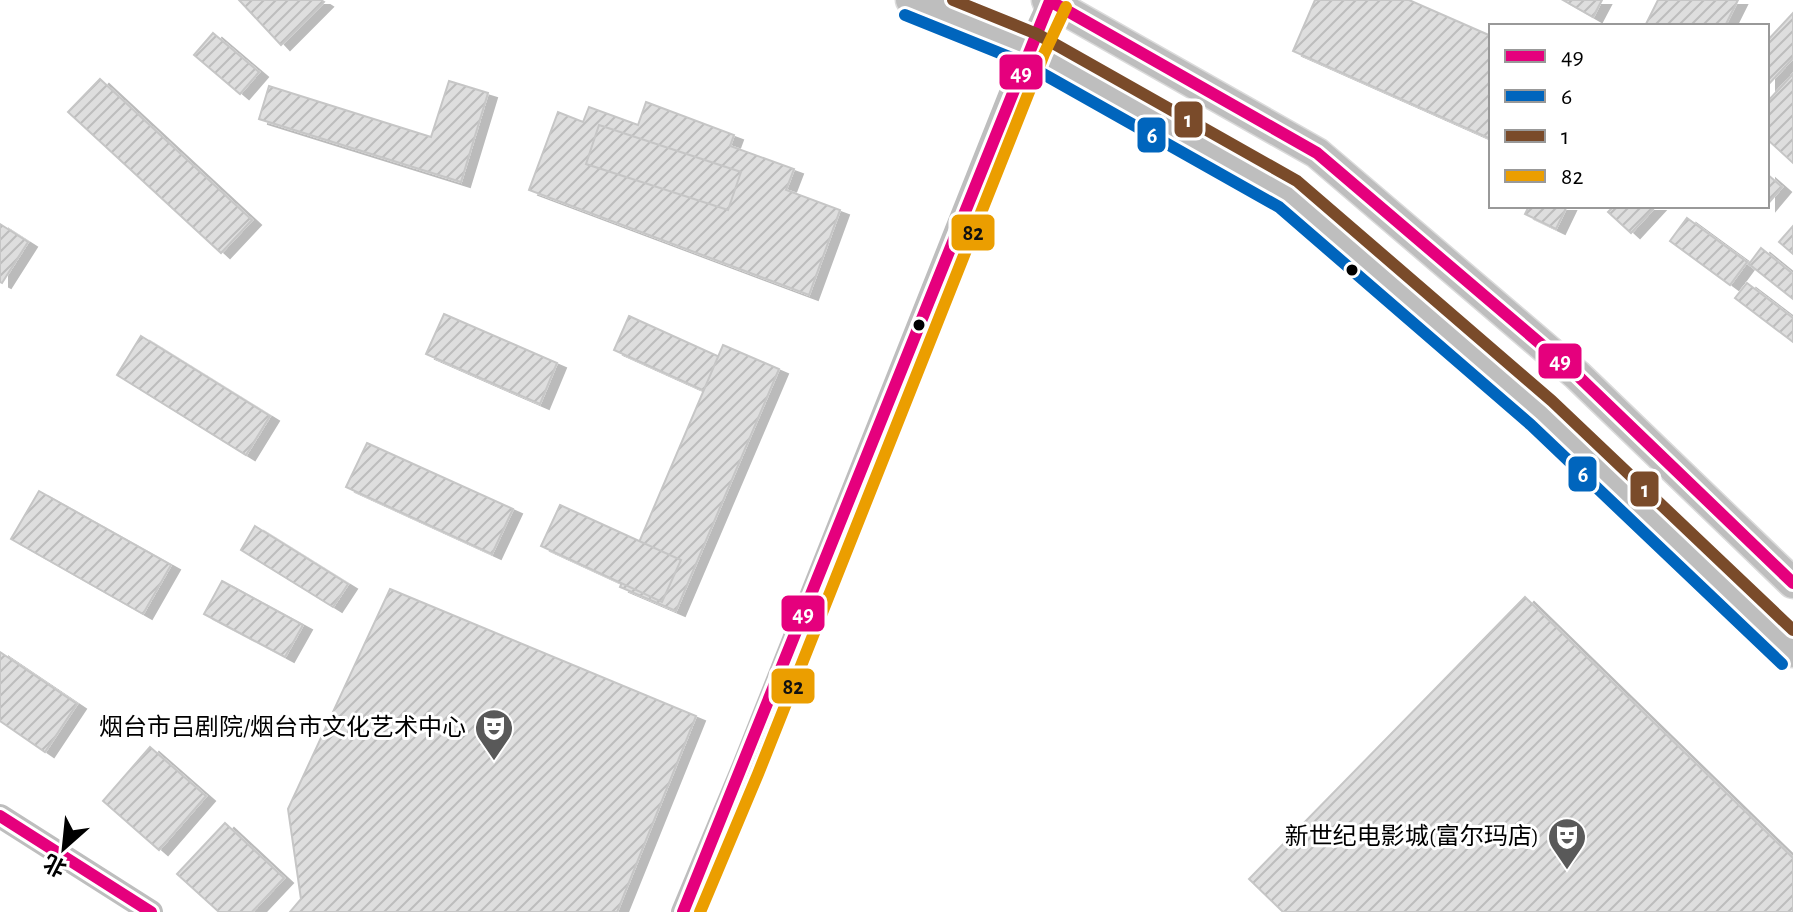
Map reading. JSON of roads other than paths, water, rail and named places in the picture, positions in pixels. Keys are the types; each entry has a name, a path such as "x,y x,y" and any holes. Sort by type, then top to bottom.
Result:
{"main road":[{"path":"911,0 1029,48 1288,194 1542,413 1793,652"},
{"path":"1049,0 1317,153 1577,375 1793,583"}],"street":[{"path":"692,907 743,768 1049,0"},
{"path":"0,816 151,912"}],"place":[{"name":"烟台市吕剧院/烟台市文化艺术中心","path":"494,762"},
{"name":"新世纪电影城(富尔玛店)","path":"1567,871"}]}
